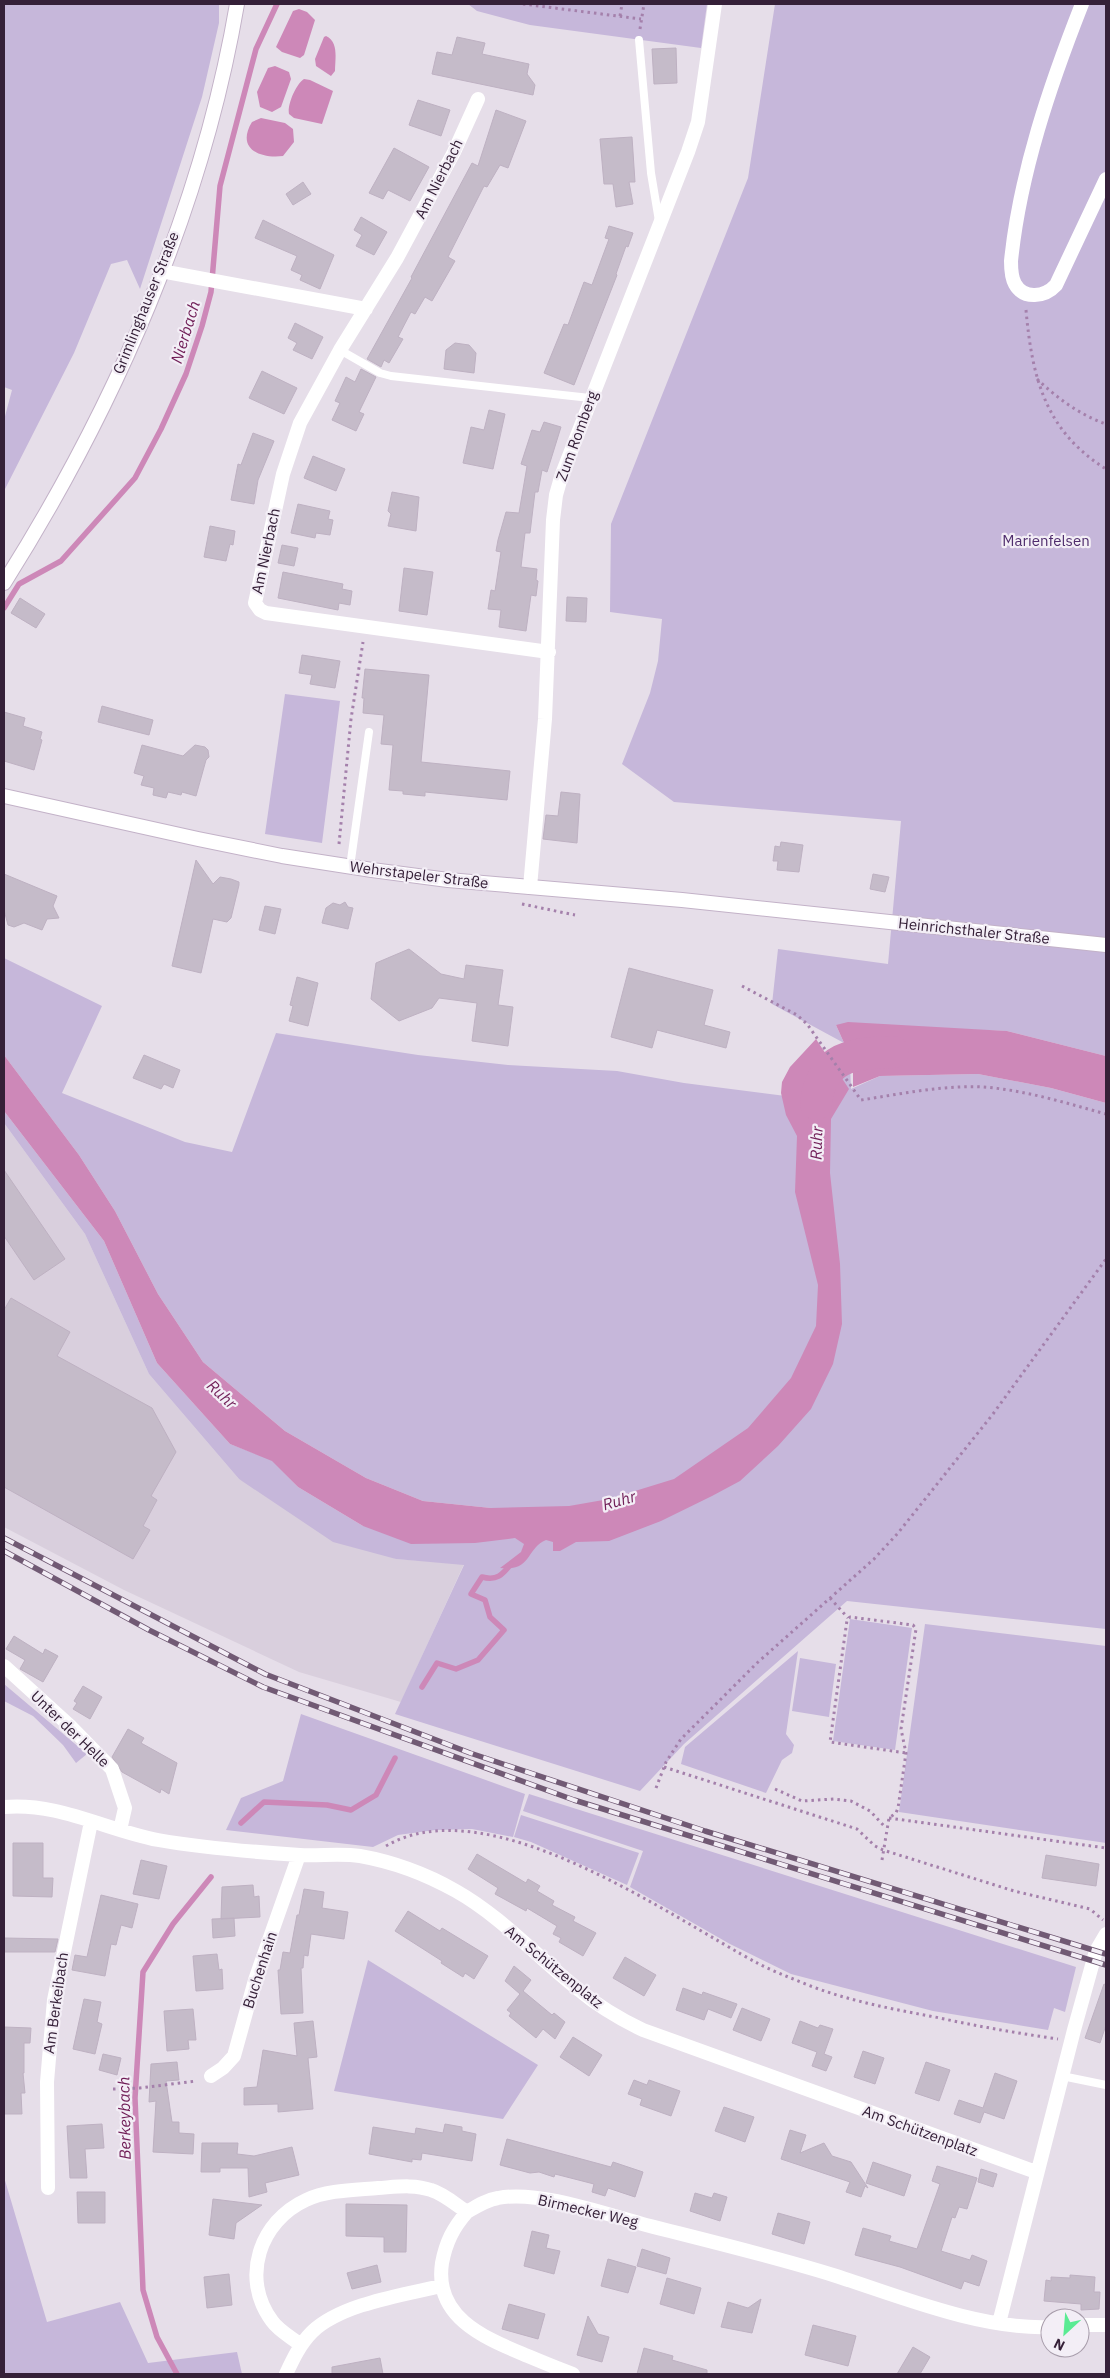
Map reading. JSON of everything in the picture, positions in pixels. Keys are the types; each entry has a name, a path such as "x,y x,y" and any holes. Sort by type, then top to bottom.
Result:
{"street":[{"name":"Grimlinghauser Straße","path":"4,582 109,395 161,271 194,181 213,116 237,4"},
{"name":"Zum Romberg","path":"530,887 546,719 553,520 556,494 590,398 660,225 698,122 715,4"},
{"path":"1082,4 1040,122 1013,242 1012,274 1015,284 1024,292 1041,295 1047,293 1056,285 1106,179"},
{"name":"Am Nierbach","path":"478,99 425,207 366,310 307,406 283,474 255,603 260,610 266,613 548,652"},
{"path":"161,271 366,310"},
{"name":"Wehrstapeler Straße","path":"4,796 198,839 350,867 448,880 841,918"},
{"name":"Heinrichsthaler Straße","path":"841,918 1106,945"},
{"name":"Unter der Helle","path":"4,1666 70,1726 112,1769 125,1808 120,1830"},
{"name":"Am Schützenplatz","path":"4,1807 24,1806 54,1809 120,1830 184,1844 299,1854 359,1856 402,1866 457,1892 521,1940 579,1990 616,2016 643,2030 1036,2172"},
{"name":"Am Berkeibach","path":"48,2188 47,2082 54,2000 92,1822"},
{"name":"Buchenhain","path":"210,2076 223,2068 234,2056 253,1987 299,1854"},
{"path":"999,2323 1036,2172 1071,2041 1096,1951 1106,1934"},
{"path":"301,2345 278,2329 262,2304 258,2283 257,2259 259,2249 270,2230 287,2211 308,2199 333,2193 404,2186 431,2190 467,2212 451,2232 444,2250 441,2286 453,2310 470,2328 502,2345 570,2374"},
{"name":"Birmecker Weg","path":"467,2212 484,2202 498,2198 540,2199 826,2273 964,2316 1016,2326 1040,2327"},
{"path":"286,2374 301,2345 320,2325 344,2312 441,2286"},
{"path":"1090,2325 1106,2325"}],"lane":[{"path":"639,40 651,173 660,225"},
{"path":"340,350 380,373 391,376 590,398"},
{"path":"350,867 369,732"},
{"path":"1062,2076 1106,2085"}],"path":[{"path":"523,4 641,19"},
{"path":"620,16 622,4"},
{"path":"639,40 644,4"},
{"path":"1024,292 1030,352 1048,409 1066,437 1106,469"},
{"path":"1037,379 1056,397 1076,410 1106,424"},
{"path":"352,853 338,850 351,719 365,627"},
{"path":"742,986 798,1015 815,1034 861,1100 939,1088 983,1087 1024,1093 1106,1114"},
{"path":"656,1788 670,1754 681,1739 757,1663 874,1559 898,1533 993,1414 1106,1259"},
{"path":"830,1598 848,1618 915,1627 901,1729 906,1753 898,1808 896,1814 889,1818 882,1860"},
{"path":"848,1618 830,1742 906,1753"},
{"path":"664,1767 857,1829 875,1846 883,1850 1014,1891 1090,1909 1106,1923"},
{"path":"775,1789 802,1801 834,1799 851,1802 870,1811 887,1829"},
{"path":"889,1818 1106,1848"},
{"path":"371,1859 399,1839 438,1832 471,1831 502,1837 528,1844 556,1855 654,1904 760,1964 825,1991 884,2008 989,2029 1071,2041"},
{"path":"112,2089 193,2082 210,2076"}],"shaded area":[{"path":"4,1123 85,1234 149,1374 239,1479 396,1559 464,1564 401,1702 299,1672 124,1590 4,1527"}],"green space":[{"path":"4,4 219,4 219,23 202,97 140,289 127,260 111,264 74,353 4,491 4,420 12,390 4,387"},
{"path":"468,4 707,4 701,48 530,25 477,11"},
{"name":"Marienfelsen","path":"775,4 1106,4 1106,1056 1007,1031 836,1025 844,1043 772,1004 778,949 888,964 901,821 674,802 622,764 650,693 658,661 662,619 610,612 611,524 748,178"},
{"path":"285,694 340,701 322,843 265,834"},
{"path":"4,958 102,1006 62,1093 185,1142 232,1152 276,1033 418,1055 508,1065 617,1071 684,1083 817,1100 850,1064 851,1089 880,1076 978,1074 1051,1088 1106,1103 1106,1629 847,1601 684,1744 640,1791 395,1714 464,1565 396,1559 333,1542 239,1479 149,1374 85,1234 4,1123 4,1111 104,1241 157,1363 230,1444 272,1460 298,1487 363,1526 491,1508 423,1501 366,1478 285,1431 203,1362 158,1294 115,1211 79,1155 4,1055"},
{"path":"850,1619 912,1628 895,1750 833,1741"},
{"path":"925,1624 1106,1646 1106,1843 899,1812"},
{"path":"798,1651 786,1734 794,1745 792,1753 782,1760 766,1793 681,1764 685,1747"},
{"path":"800,1658 836,1664 829,1717 792,1711"},
{"path":"4,1684 87,1754 76,1763 63,1745 33,1716 4,1701"},
{"path":"301,1714 525,1794 513,1837 472,1829 435,1830 398,1835 373,1847 226,1830 241,1798 283,1781"},
{"path":"529,1794 1076,1967 1065,2012 1054,2008 1048,2030 933,2011 791,1974 730,1944 630,1887 643,1851 523,1811"},
{"path":"521,1815 639,1853 627,1885 531,1842 514,1837"},
{"path":"368,1960 538,2065 503,2119 334,2091"},
{"path":"4,2177 47,2322 120,2302 148,2363 237,2352 242,2374 4,2374"}],"water":[{"path":"299,9 307,12 315,20 304,55 300,58 282,52 276,47 293,11"},
{"path":"326,36 333,42 335,47 335,71 331,76 316,66 315,59"},
{"path":"275,66 289,72 291,79 281,107 272,112 260,107 257,92 268,68"},
{"path":"304,79 333,91 322,124 294,118 289,114 289,105 293,95 298,85"},
{"path":"261,118 285,123 293,129 294,142 283,156 266,156 252,150 248,145 248,131 252,122"},
{"path":"848,1022 1007,1031 1106,1056 1106,1103 1051,1088 978,1074 880,1076 853,1087 853,1063 836,1025"},
{"path":"816,1039 849,1089 831,1119 830,1173 840,1264 842,1324 833,1364 811,1409 778,1446 740,1481 712,1496 661,1521 609,1541 576,1542 560,1551 553,1551 553,1542 546,1540 535,1548 523,1563 510,1568 500,1568 521,1552 524,1544 515,1538 475,1543 411,1544 363,1526 298,1487 272,1461 230,1444 157,1363 104,1241 4,1111 4,1055 79,1155 115,1211 158,1294 203,1362 285,1431 366,1478 423,1501 491,1508 569,1506 609,1499 674,1479 748,1428 791,1378 816,1326 818,1285 795,1192 797,1136 786,1115 781,1093 782,1082 790,1067"}],"building":[{"path":"457,37 485,43 482,54 529,64 527,74 535,85 533,95 432,74 437,52 452,55"},
{"path":"676,48 677,83 654,84 652,49"},
{"path":"418,100 450,110 441,136 409,125"},
{"path":"496,110 526,121 508,168 500,165 487,187 484,186 448,257 455,261 432,301 425,297 415,314 411,312 398,337 403,339 389,363 384,360 381,367 367,359 472,163 478,166"},
{"path":"632,137 635,182 629,182 633,204 616,207 613,184 604,184 600,139"},
{"path":"394,148 429,167 410,201 388,190 383,199 369,193"},
{"path":"303,182 311,194 293,205 286,194"},
{"path":"361,217 387,232 374,255 356,246 362,235 354,230"},
{"path":"263,220 334,255 320,289 300,280 302,275 291,270 297,256 255,238"},
{"path":"609,226 633,233 628,247 626,246 617,275 574,385 544,373 564,324 568,325 584,282 592,285 609,239 605,238"},
{"path":"295,323 323,337 312,359 293,350 297,343 288,338"},
{"path":"455,343 469,345 476,353 474,373 444,369 446,350"},
{"path":"361,369 376,377 359,412 364,414 356,431 332,420 340,403 335,401 346,377 355,382"},
{"path":"262,371 297,388 284,414 249,398"},
{"path":"489,410 505,414 493,469 463,463 471,427 484,430"},
{"path":"544,422 561,427 547,472 542,470 538,492 535,492 530,533 525,533 521,567 537,569 536,596 531,595 526,631 499,627 501,610 488,609 491,590 495,591 501,552 496,551 498,540 506,512 519,513 527,466 521,464 532,430 540,432"},
{"path":"253,433 274,441 258,480 254,504 231,500 238,464 241,465"},
{"path":"313,456 345,469 336,491 304,478"},
{"path":"392,492 419,497 416,531 388,526 391,514 388,511"},
{"path":"298,504 330,511 328,519 333,520 330,535 316,533 315,538 291,533"},
{"path":"210,526 235,531 233,545 230,544 226,561 204,557"},
{"path":"282,545 298,548 294,566 278,563"},
{"path":"404,568 433,572 427,615 399,611"},
{"path":"283,572 343,584 342,589 352,591 350,605 339,603 338,610 278,598"},
{"path":"567,597 587,598 586,622 566,621"},
{"path":"20,598 45,614 36,628 11,613"},
{"path":"302,655 340,661 335,688 310,684 312,675 299,673"},
{"path":"365,669 429,675 421,762 510,771 507,800 425,792 425,796 403,794 403,791 389,790 393,745 381,744 384,715 363,713 364,698 362,698"},
{"path":"102,706 153,720 149,735 98,722"},
{"path":"4,712 25,718 23,726 42,732 40,739 42,740 34,770 4,761"},
{"path":"142,745 183,756 195,745 205,747 208,750 209,757 206,760 196,796 182,792 181,795 168,792 166,798 153,795 154,788 141,785 144,776 134,773"},
{"path":"561,792 580,794 577,843 543,839 546,815 558,816"},
{"path":"781,842 803,845 799,872 777,870 778,861 773,861 775,846 780,847"},
{"path":"196,860 213,884 220,877 239,882 231,918 227,922 213,919 201,973 172,966"},
{"path":"4,874 57,896 53,906 59,918 47,919 42,930 24,923 14,927 8,925 4,910"},
{"path":"873,874 889,877 885,892 870,889"},
{"path":"345,902 348,907 353,908 348,929 322,923 326,908 333,903 340,905"},
{"path":"265,906 281,909 275,934 259,930"},
{"path":"409,949 441,974 464,979 466,965 503,970 498,1005 513,1007 508,1046 472,1041 477,1003 439,998 432,1008 399,1021 371,999 376,963"},
{"path":"629,968 713,990 704,1025 730,1032 726,1048 657,1030 652,1048 611,1037"},
{"path":"297,977 318,983 308,1026 289,1021 293,1006 290,1005"},
{"path":"144,1055 180,1070 173,1088 164,1084 161,1089 133,1078"},
{"path":"4,1170 65,1259 34,1280 4,1236"},
{"path":"11,1298 70,1332 57,1356 152,1408 176,1452 151,1496 157,1500 143,1526 150,1530 133,1559 4,1487 4,1310"},
{"path":"14,1636 43,1654 45,1649 58,1656 43,1682 20,1669 25,1660 6,1649"},
{"path":"83,1686 102,1697 90,1719 73,1709 77,1703 74,1701"},
{"path":"128,1729 144,1738 141,1743 177,1763 169,1794 161,1789 160,1793 122,1772 112,1757"},
{"path":"13,1843 43,1843 43,1878 53,1878 52,1897 13,1896"},
{"path":"477,1854 526,1883 528,1879 540,1886 537,1891 554,1901 552,1905 575,1917 573,1921 596,1933 583,1956 559,1942 561,1938 553,1934 557,1926 527,1908 526,1911 495,1894 498,1888 468,1869"},
{"path":"1046,1855 1099,1864 1096,1886 1042,1878"},
{"path":"141,1860 167,1866 159,1899 133,1894"},
{"path":"253,1885 254,1897 259,1896 260,1917 221,1919 222,1887"},
{"path":"304,1889 324,1892 322,1908 348,1912 344,1939 311,1934 308,1956 304,1955 303,1968 301,1968 303,2013 281,2014 278,1970 280,1970 283,1952 290,1953"},
{"path":"101,1895 138,1904 132,1928 121,1925 116,1945 111,1944 105,1976 72,1970 75,1955 87,1957"},
{"path":"408,1911 440,1931 442,1928 488,1956 474,1979 465,1973 463,1977 395,1931"},
{"path":"234,1918 235,1936 213,1938 212,1919"},
{"path":"4,1938 58,1939 55,1952 4,1952"},
{"path":"217,1954 219,1970 222,1969 223,1989 196,1991 193,1956"},
{"path":"625,1957 656,1975 644,1996 613,1978"},
{"path":"514,1966 531,1980 523,1991 552,2015 554,2013 565,2022 555,2039 543,2029 536,2038 509,2016 511,2013 507,2010 520,1994 505,1981"},
{"path":"1104,1984 1106,1985 1106,2025 1100,2043 1085,2038"},
{"path":"683,1988 702,1995 703,1992 737,2004 731,2018 708,2009 704,2020 676,2010"},
{"path":"84,1999 101,2002 97,2022 102,2024 95,2054 73,2049"},
{"path":"742,2008 770,2019 761,2041 733,2030"},
{"path":"193,2009 196,2040 188,2040 189,2049 167,2051 164,2011"},
{"path":"313,2021 317,2057 308,2058 313,2109 278,2112 278,2104 244,2105 244,2088 257,2087 263,2050 297,2056 294,2023"},
{"path":"800,2021 818,2028 820,2025 833,2029 824,2054 832,2057 826,2071 812,2066 817,2052 792,2043"},
{"path":"4,2027 31,2028 30,2043 24,2043 23,2073 25,2093 21,2093 22,2114 4,2114"},
{"path":"573,2037 602,2055 589,2076 560,2057"},
{"path":"863,2051 884,2058 875,2084 854,2077"},
{"path":"103,2054 121,2058 117,2075 99,2070"},
{"path":"177,2062 179,2080 166,2081 172,2122 179,2122 179,2133 194,2134 193,2154 153,2152 156,2101 149,2102 151,2064"},
{"path":"926,2062 950,2070 939,2101 915,2093"},
{"path":"995,2073 1017,2081 1004,2119 984,2112 980,2123 954,2114 959,2100 983,2108"},
{"path":"634,2080 647,2085 649,2080 680,2091 671,2116 640,2105 642,2099 628,2094"},
{"path":"724,2107 754,2117 745,2142 715,2131"},
{"path":"102,2124 104,2148 85,2149 87,2178 70,2178 67,2126"},
{"path":"445,2124 462,2127 462,2131 476,2134 472,2161 422,2153 421,2160 412,2159 412,2162 369,2154 373,2127 415,2134 416,2128 443,2133"},
{"path":"790,2130 806,2135 800,2153 824,2143 832,2156 851,2162 868,2188 865,2186 861,2197 846,2192 850,2182 781,2159"},
{"path":"507,2139 611,2167 613,2162 643,2172 635,2197 608,2188 605,2196 592,2192 594,2184 555,2174 554,2177 539,2172 530,2173 500,2165"},
{"path":"202,2143 238,2143 237,2154 254,2156 292,2147 299,2175 265,2183 267,2192 249,2197 248,2168 220,2168 220,2172 201,2172"},
{"path":"873,2162 911,2175 904,2196 866,2183"},
{"path":"937,2166 977,2178 967,2209 959,2207 955,2218 952,2217 941,2251 970,2260 972,2255 987,2261 979,2286 964,2281 961,2289 900,2267 855,2255 863,2228 891,2236 889,2241 917,2249 940,2184 932,2181"},
{"path":"981,2169 997,2174 993,2187 978,2182"},
{"path":"77,2192 105,2192 105,2223 78,2223"},
{"path":"695,2193 712,2198 714,2193 727,2197 720,2221 690,2211"},
{"path":"213,2199 262,2205 236,2223 234,2239 209,2235"},
{"path":"346,2204 407,2205 406,2252 384,2252 384,2237 346,2236"},
{"path":"778,2213 810,2222 804,2244 772,2234"},
{"path":"532,2231 549,2235 546,2248 560,2251 554,2274 524,2266"},
{"path":"642,2249 670,2258 666,2274 637,2266"},
{"path":"608,2259 636,2267 628,2293 601,2286"},
{"path":"377,2265 381,2282 352,2289 347,2273"},
{"path":"229,2274 232,2305 207,2308 204,2277"},
{"path":"1070,2275 1095,2277 1094,2292 1100,2292 1099,2309 1081,2308 1081,2304 1044,2301 1046,2280 1051,2281 1051,2277 1070,2278"},
{"path":"667,2278 701,2288 694,2314 660,2304"},
{"path":"761,2299 752,2333 721,2327 728,2302 748,2308"},
{"path":"509,2304 545,2314 538,2339 502,2329"},
{"path":"588,2316 598,2334 609,2337 602,2362 577,2355"},
{"path":"813,2325 856,2336 848,2366 805,2355"},
{"path":"913,2347 930,2357 920,2374 897,2374"},
{"path":"644,2348 673,2356 672,2360 707,2370 707,2374 637,2374"},
{"path":"380,2358 383,2374 332,2374 332,2367"}],"waterway":[{"name":"Nierbach","path":"4,608 19,584 61,561 135,478 161,429 186,374 211,292 220,186 256,49 277,4"},
{"name":"Ruhr","path":"816,1104 819,1088 825,1076 841,1060 852,1056 893,1052"},
{"name":"Berkeybach","path":"422,1687 437,1663 456,1669 478,1660 504,1630 490,1617 485,1600 471,1594 482,1577 495,1578 511,1564"},
{"name":"Berkeybach","path":"241,1823 264,1802 327,1805 351,1810 376,1795 395,1758"},
{"name":"Berkeybach","path":"177,2374 157,2337 143,2290 135,2098 143,1972 173,1924 211,1877"}],"railway":[{"path":"4,1538 265,1674 470,1753 705,1831 1106,1954"},
{"path":"4,1551 149,1630 263,1687 574,1800 1106,1965"}]}
